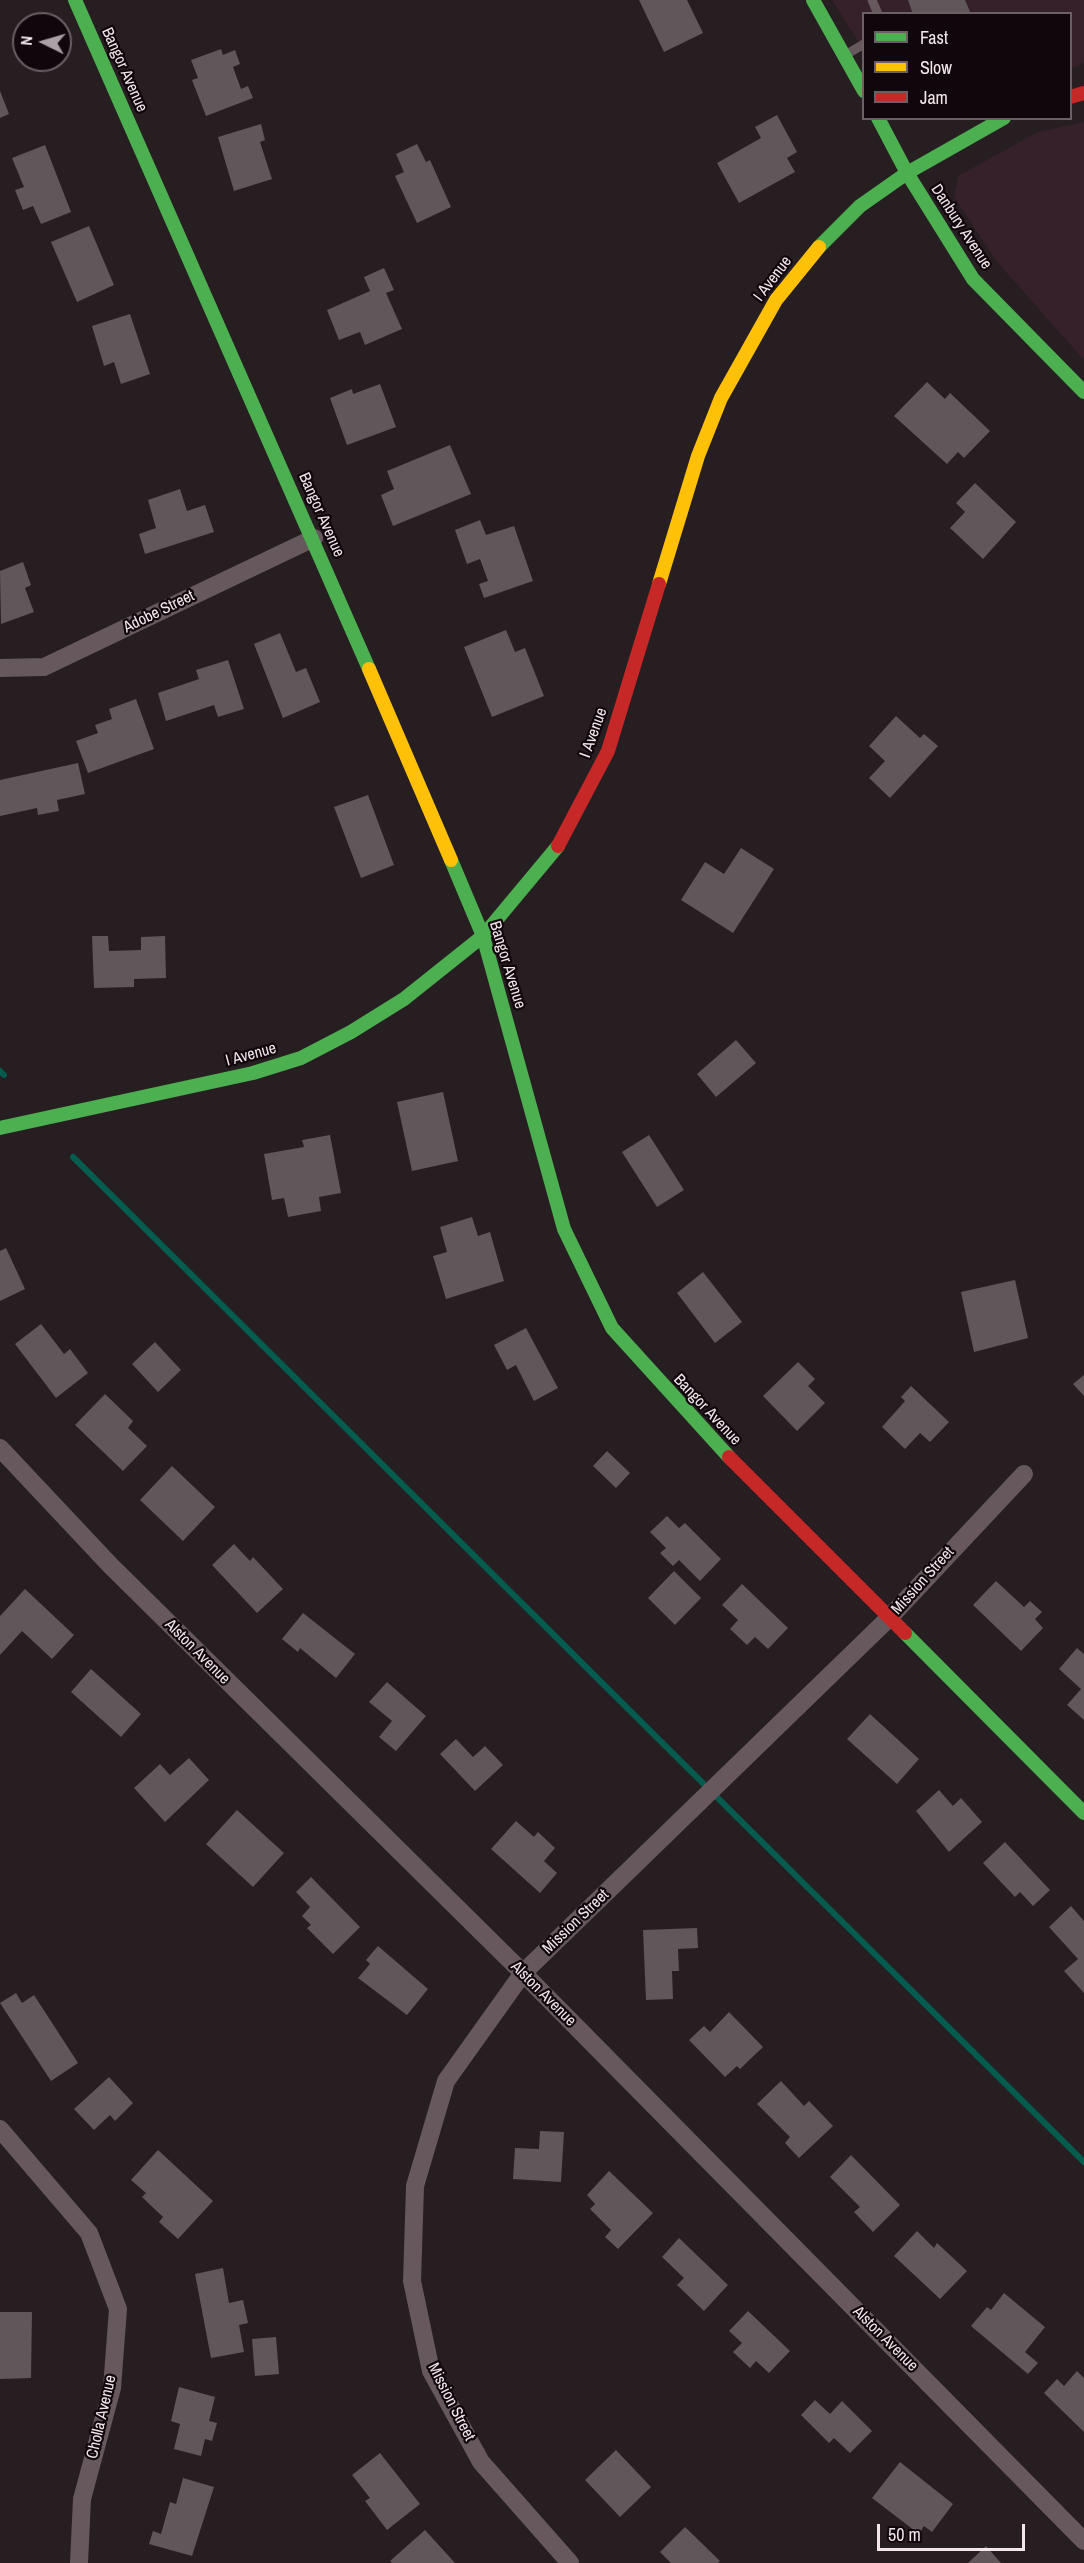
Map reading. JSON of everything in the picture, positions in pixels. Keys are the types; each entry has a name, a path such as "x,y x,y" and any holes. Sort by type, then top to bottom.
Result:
{"street":[{"name":"Bangor Avenue","path":"75,0 314,538 483,936 530,1113 564,1229 612,1328 708,1436 1084,1813"},
{"path":"813,0 862,87"},
{"name":"Danbury Avenue","path":"879,120 907,173 974,279 1084,391"},
{"name":"I Avenue","path":"0,1128 253,1073 301,1058 351,1032 404,999 483,936 562,841 608,751 698,456 721,398 776,300 814,252 860,206 907,173 998,120"},
{"name":"Adobe Street","path":"0,668 44,667 314,538"},
{"name":"Alston Avenue","path":"0,1448 110,1565 523,1973 1084,2541"},
{"name":"Mission Street","path":"570,2563 481,2462 431,2371 412,2281 414,2186 446,2081 523,1973 889,1618 1024,1474"},
{"name":"Cholla Avenue","path":"0,2129 89,2233 118,2309 112,2388 82,2499 79,2563"}],"lane":[{"path":"845,56 862,45"}],"shaded area":[{"path":"832,0 1084,0 1084,63 1072,68 1072,12 862,12 862,47"},
{"path":"1084,122 1084,360 998,263 954,197 958,176 1038,132"}],"building":[{"path":"639,0 687,0 703,33 664,52"},
{"path":"908,0 965,0 970,12 912,12"},
{"path":"221,49 223,55 235,50 240,64 233,67 241,89 248,86 253,98 206,116 192,80 198,78 191,60"},
{"path":"0,91 9,114 0,118"},
{"path":"777,115 797,152 787,158 795,172 739,203 717,163 761,138 755,127"},
{"path":"261,124 265,140 260,142 272,179 234,191 218,137"},
{"path":"417,144 426,162 430,160 451,207 417,223 395,176 404,172 396,154"},
{"path":"45,145 71,212 41,224 33,206 23,210 15,190 24,187 12,158"},
{"path":"89,226 114,285 77,302 51,242"},
{"path":"384,268 394,290 386,293 402,329 365,345 360,332 339,340 327,310 370,291 364,277"},
{"path":"130,314 150,374 121,384 114,362 104,366 92,326"},
{"path":"927,382 945,399 950,393 990,431 964,458 958,452 947,464 894,416"},
{"path":"380,384 396,427 347,445 330,398 352,389 353,394"},
{"path":"450,445 471,494 393,526 381,495 394,489 387,471"},
{"path":"975,483 1016,522 983,559 950,528 965,512 956,503"},
{"path":"180,489 187,511 205,505 214,532 145,554 139,534 156,528 148,500"},
{"path":"480,520 486,535 514,526 533,581 484,598 479,584 488,581 480,559 467,564 455,530"},
{"path":"23,562 31,585 25,588 34,612 1,624 0,571"},
{"path":"506,630 515,652 525,648 544,696 492,717 464,647"},
{"path":"280,633 296,672 306,668 320,702 283,718 254,644"},
{"path":"228,660 244,709 218,717 214,705 166,721 158,693 199,679 196,670"},
{"path":"136,699 154,749 88,773 76,741 98,733 95,725 112,719 109,709"},
{"path":"896,716 920,738 924,734 938,746 890,798 869,778 885,761 869,746"},
{"path":"78,763 85,794 57,800 59,811 38,815 37,808 0,816 0,780"},
{"path":"368,795 394,865 361,878 334,807"},
{"path":"741,848 774,869 733,933 681,900 705,862 724,874"},
{"path":"92,936 108,936 109,951 141,950 141,937 165,936 166,978 134,979 134,987 94,988"},
{"path":"736,1040 756,1063 716,1097 697,1074"},
{"path":"443,1092 458,1161 412,1171 397,1102"},
{"path":"330,1135 341,1193 319,1197 321,1211 288,1217 284,1198 272,1200 264,1154 304,1147 302,1140"},
{"path":"649,1135 684,1190 657,1207 622,1152"},
{"path":"472,1217 478,1236 490,1232 504,1281 446,1299 433,1256 447,1252 440,1227"},
{"path":"6,1248 25,1289 0,1301 0,1251"},
{"path":"703,1272 742,1322 715,1343 677,1293"},
{"path":"1015,1280 1028,1338 974,1352 961,1292"},
{"path":"41,1324 64,1354 70,1349 88,1373 56,1398 15,1344"},
{"path":"526,1328 558,1388 534,1401 516,1365 507,1370 494,1345"},
{"path":"155,1342 181,1370 158,1392 132,1364"},
{"path":"798,1362 815,1379 808,1386 825,1403 797,1431 763,1396"},
{"path":"1084,1375 1084,1396 1073,1384"},
{"path":"911,1386 949,1422 930,1442 920,1433 905,1449 882,1427 905,1401 901,1397"},
{"path":"105,1394 133,1421 128,1428 147,1446 123,1471 75,1425"},
{"path":"607,1451 630,1473 616,1488 593,1466"},
{"path":"172,1466 215,1507 183,1541 140,1500"},
{"path":"667,1516 679,1528 685,1523 721,1559 700,1581 679,1560 673,1566 660,1553 666,1548 650,1532"},
{"path":"234,1544 250,1561 253,1557 283,1589 257,1613 212,1565"},
{"path":"674,1571 701,1598 675,1625 648,1598"},
{"path":"996,1581 1024,1607 1030,1601 1042,1612 1035,1619 1043,1628 1021,1651 973,1605"},
{"path":"742,1584 788,1628 768,1649 755,1637 747,1645 730,1629 738,1620 722,1605"},
{"path":"25,1589 74,1635 52,1659 22,1631 0,1655 0,1616"},
{"path":"303,1613 355,1654 336,1678 300,1648 298,1652 282,1639"},
{"path":"1077,1648 1084,1654 1084,1720 1067,1705 1081,1689 1059,1669"},
{"path":"91,1669 141,1714 121,1737 71,1692"},
{"path":"387,1682 426,1716 396,1751 379,1737 392,1721 369,1702"},
{"path":"870,1714 919,1759 897,1784 847,1739"},
{"path":"456,1739 473,1757 485,1746 503,1765 475,1791 440,1754"},
{"path":"189,1758 209,1780 165,1822 134,1788 160,1764 170,1775"},
{"path":"939,1790 953,1806 961,1798 982,1822 949,1852 916,1811"},
{"path":"237,1810 284,1853 253,1887 206,1844"},
{"path":"516,1821 534,1837 538,1832 555,1848 544,1861 557,1873 540,1893 491,1849"},
{"path":"1005,1842 1050,1890 1033,1906 1020,1892 1015,1897 983,1863"},
{"path":"311,1877 360,1927 333,1954 307,1928 311,1925 302,1916 310,1907 296,1892"},
{"path":"1071,1906 1084,1921 1084,1993 1064,1971 1078,1959 1049,1927"},
{"path":"697,1928 698,1948 678,1949 679,1971 672,1971 673,1999 646,2000 643,1930"},
{"path":"378,1946 428,1989 407,2015 358,1978 370,1964 366,1960"},
{"path":"16,1993 22,2003 34,1995 78,2063 51,2081 0,2003"},
{"path":"729,2012 763,2047 740,2069 737,2066 725,2077 689,2040 704,2026 710,2032"},
{"path":"109,2077 133,2103 115,2121 110,2115 94,2130 74,2109"},
{"path":"781,2081 804,2106 809,2101 833,2126 799,2158 785,2143 790,2137 757,2104"},
{"path":"540,2131 564,2132 561,2182 513,2179 515,2148 539,2149"},
{"path":"158,2150 213,2201 178,2239 159,2222 163,2217 142,2197 146,2193 131,2180"},
{"path":"851,2155 900,2205 873,2232 854,2212 860,2207 830,2177"},
{"path":"609,2171 653,2213 618,2249 605,2237 611,2230 590,2209 595,2204 587,2195"},
{"path":"917,2231 934,2248 937,2243 967,2271 940,2299 894,2256"},
{"path":"679,2238 728,2285 704,2311 677,2285 684,2278 662,2257"},
{"path":"223,2268 229,2303 243,2300 248,2323 239,2325 244,2352 211,2358 195,2274"},
{"path":"1004,2293 1045,2327 1025,2352 1038,2363 1028,2374 971,2326 987,2307 991,2310"},
{"path":"748,2311 790,2351 769,2373 756,2361 750,2368 733,2352 742,2343 729,2331"},
{"path":"0,2312 32,2312 31,2378 0,2379"},
{"path":"276,2337 279,2374 255,2376 252,2339"},
{"path":"1077,2371 1084,2378 1084,2432 1044,2393 1057,2379 1064,2386"},
{"path":"179,2387 215,2397 209,2421 217,2423 212,2441 205,2439 201,2456 174,2449 180,2424 171,2421"},
{"path":"815,2400 830,2414 842,2401 872,2431 850,2453 834,2438 829,2443 801,2415"},
{"path":"616,2450 651,2487 620,2517 585,2480"},
{"path":"380,2453 420,2504 387,2530 365,2501 370,2498 352,2475"},
{"path":"900,2462 953,2504 932,2532 924,2526 919,2534 872,2498"},
{"path":"183,2478 214,2487 192,2556 149,2544 153,2531 161,2534 170,2502 176,2504"},
{"path":"685,2527 720,2561 718,2563 671,2563 660,2552"},
{"path":"425,2530 455,2563 392,2563 390,2561"},
{"path":"986,2546 1001,2563 968,2563"}],"waterway":[{"path":"0,1071 4,1075"},
{"path":"73,1157 1084,2162"}],"traffic: fast":[{"path":"75,0 369,669"},
{"path":"813,0 862,87"},
{"path":"879,120 907,173 973,279 1084,392"},
{"path":"819,247 860,206 907,173 1000,120"},
{"path":"0,1128 253,1073 301,1058 351,1032 404,999 483,936 558,846"},
{"path":"451,860 483,936 564,1229 612,1328 729,1457"},
{"path":"905,1633 1084,1813"}],"traffic: slow":[{"path":"659,584 698,456 721,398 776,300 819,247"},
{"path":"369,669 451,860"}],"traffic: jam":[{"path":"1072,96 1084,93"},
{"path":"558,846 608,751 659,584"},
{"path":"729,1457 905,1633"}]}
